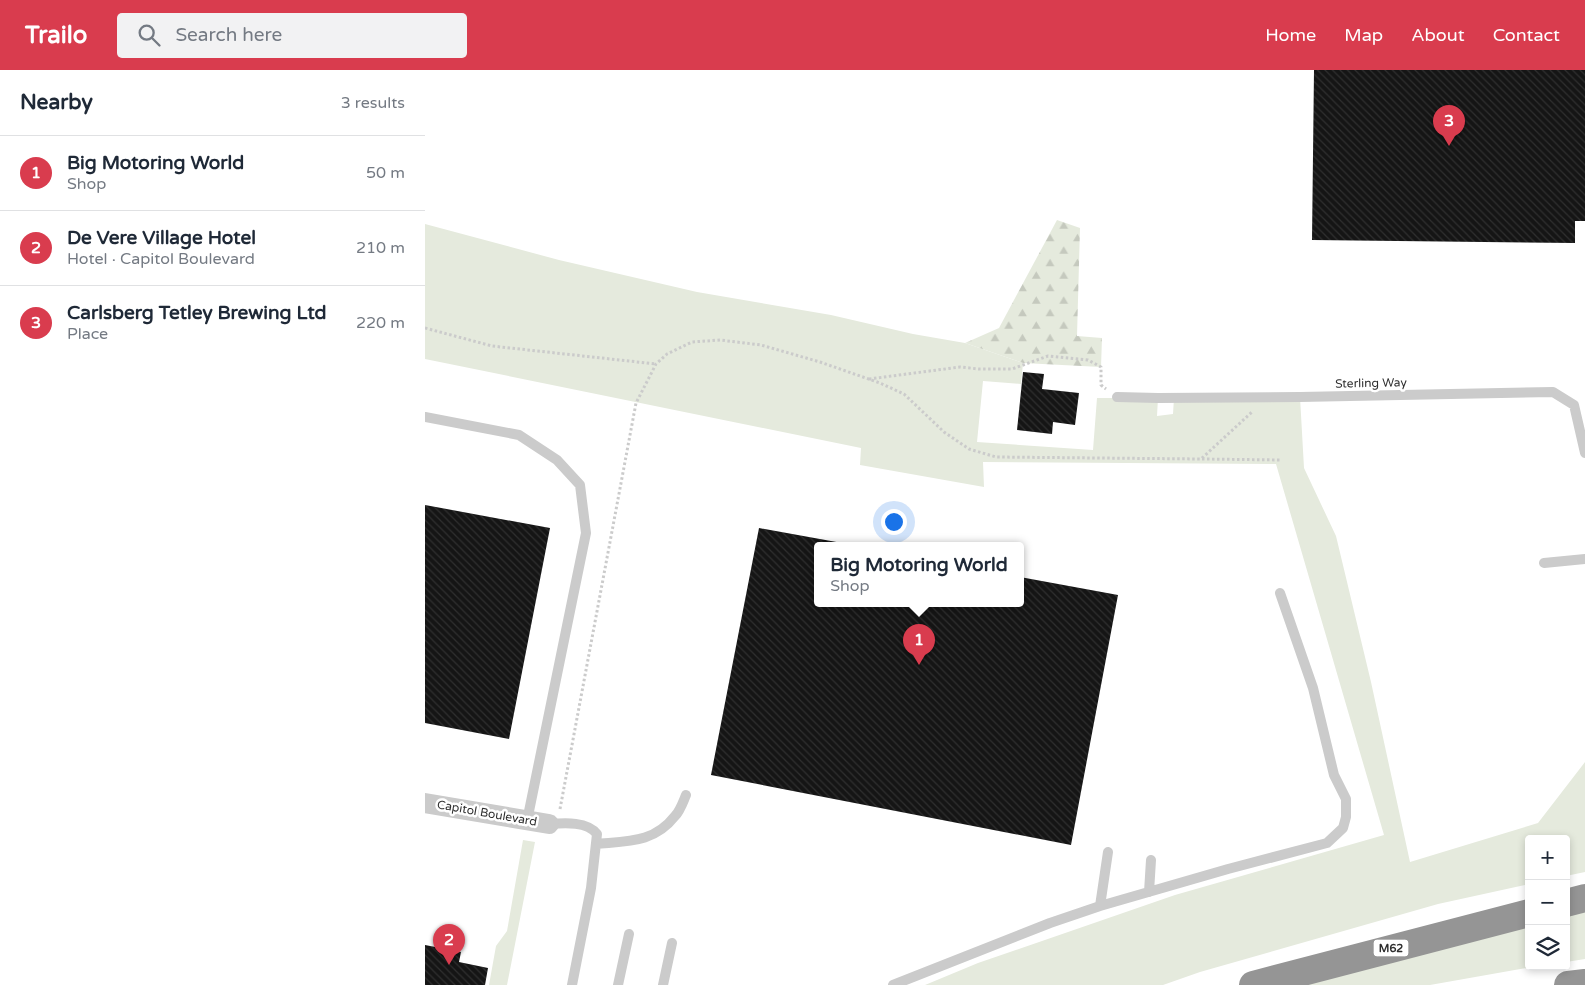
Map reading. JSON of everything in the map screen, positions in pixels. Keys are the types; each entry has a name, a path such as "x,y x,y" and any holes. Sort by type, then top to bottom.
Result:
{"highway":[{"path":"1570,902 1585,898"},
{"name":"M62","path":"1253,985 1525,914"},
{"path":"1568,985 1585,983"}],"street":[{"name":"Capitol Boulevard","path":"425,803 549,824"}],"lane":[{"name":"Sterling Way","path":"1117,397 1174,398 1553,392 1574,405 1585,453"},
{"path":"425,417 519,435 557,460 580,485 586,533 527,821"},
{"path":"1544,563 1585,559"},
{"path":"893,985 1050,923 1100,906 1327,843 1343,828 1346,817 1346,799 1334,775 1313,688 1280,593"},
{"path":"596,844 643,839 657,834 676,816 686,795"},
{"path":"549,824 562,823 589,826 597,834 591,888 572,985"},
{"path":"1100,906 1108,852"},
{"path":"1149,892 1151,860"},
{"path":"618,985 629,934"},
{"path":"663,985 672,942"}],"path":[{"path":"425,328 492,346 657,364"},
{"path":"549,824 560,810 636,403 657,364 667,354 693,342 720,340 761,345 820,362 904,394 944,432 969,449 996,457 1282,460"},
{"path":"868,379 960,367 1012,369 1048,356 1088,360 1101,367 1101,386 1117,397"},
{"path":"1201,459 1269,396"}],"green space":[{"path":"1057,220 1080,228 1077,336 1102,338 1101,367 1023,363 965,343 999,328"},
{"path":"425,224 559,260 697,292 831,315 913,334 965,343 1023,363 1021,384 983,381 977,442 1093,450 1097,398 1158,398 1157,416 1173,414 1174,398 1300,397 1304,468 1336,536 1371,682 1410,862 1538,823 1585,762 1585,872 1570,875 1570,835 1525,835 1525,885 1438,904 1200,972 1163,985 925,985 978,963 1175,895 1384,835 1276,464 983,462 984,487 860,465 861,448 425,359"},
{"path":"523,840 535,842 507,985 489,985 496,946 507,931"},
{"path":"1585,909 1585,959 1570,961 1570,913"},
{"path":"1525,923 1525,968 1430,985 1294,985"}],"building":[{"path":"1314,70 1585,70 1585,221 1575,221 1575,243 1312,240"},
{"path":"1023,372 1044,374 1042,389 1079,393 1075,425 1053,422 1052,434 1017,430"},
{"path":"425,505 550,528 509,739 425,723"},
{"path":"759,528 836,542 814,542 814,607 1024,607 1024,578 1118,595 1071,845 711,775"},
{"path":"425,945 461,952 459,962 488,968 485,985 425,985"}],"place":[{"name":"Carlsberg Tetley Brewing Ltd","path":"1449,146"},
{"name":"Big Motoring World","path":"919,665"},
{"name":"De Vere Village Hotel","path":"449,965"}]}
